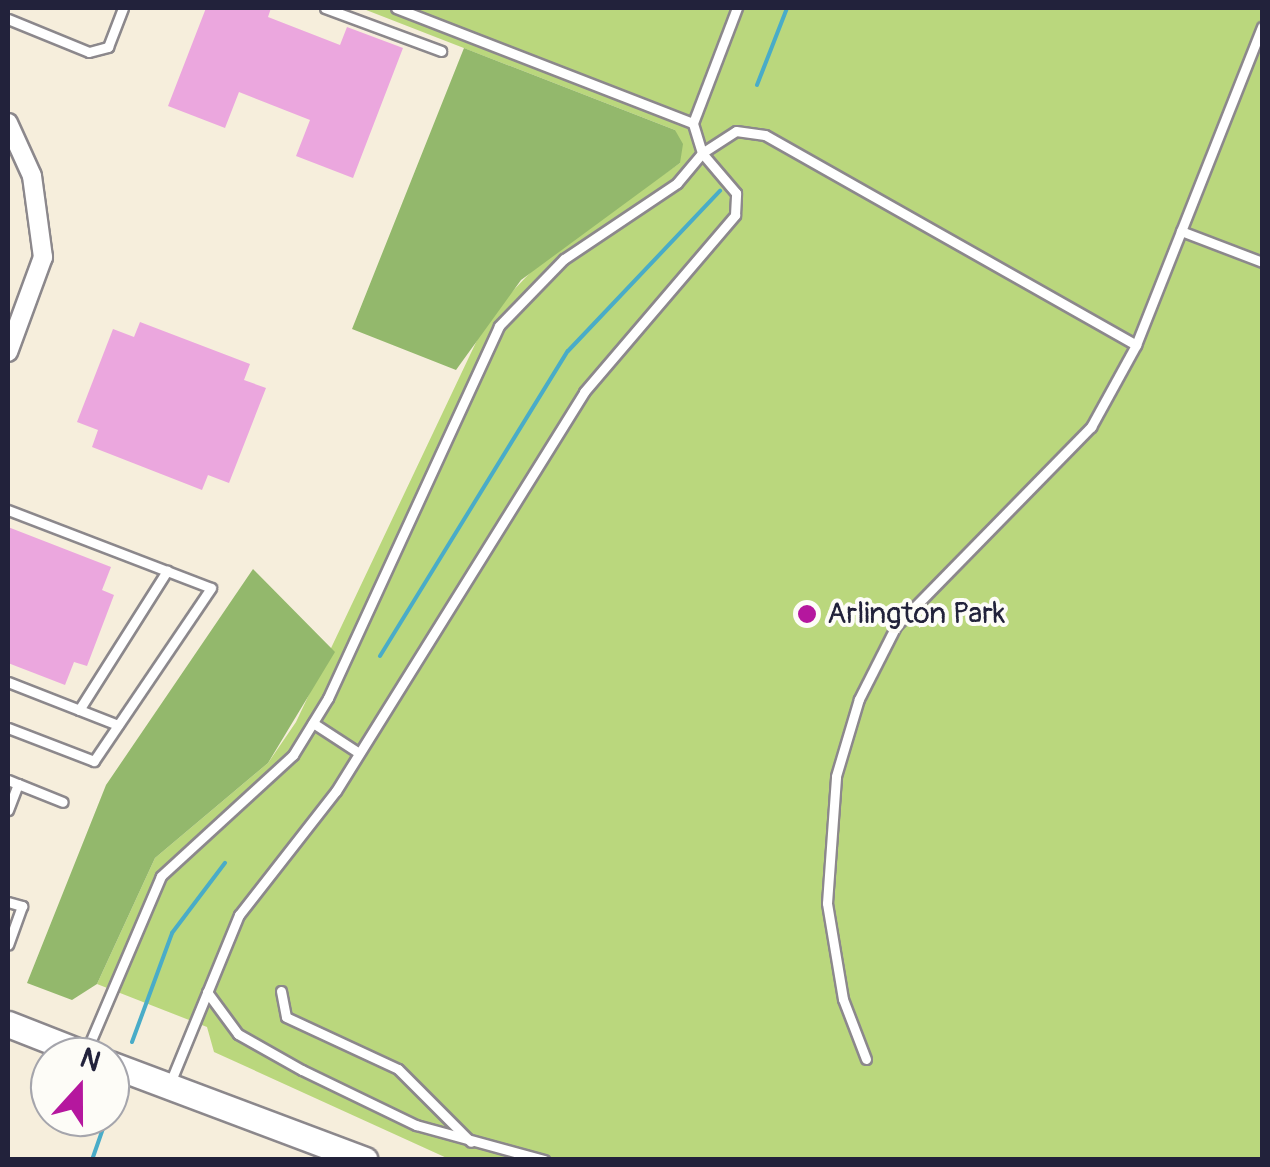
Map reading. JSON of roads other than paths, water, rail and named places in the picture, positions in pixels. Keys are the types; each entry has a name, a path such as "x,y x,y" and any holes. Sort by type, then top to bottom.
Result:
{"main road":[{"path":"8,1024 40,1037"},
{"path":"130,1071 365,1160"}],"street":[{"path":"8,123 32,176 43,257 8,352"}],"lane":[{"path":"8,19 89,52 108,47 123,8"},
{"path":"326,8 441,51"},
{"path":"396,8 693,123"},
{"path":"169,1086 238,914 359,753 584,392 735,214 736,193 702,153 693,123 737,8"},
{"path":"866,1059 844,998 827,903 836,776 859,699 896,626 1069,456 1136,345 1262,27"},
{"path":"96,1037 161,876 244,806 313,723 499,326 564,260 676,183 702,153 736,131 765,136 1136,345"},
{"path":"1181,231 1262,262"},
{"path":"8,510 211,588 94,761 8,728"},
{"path":"79,710 167,571"},
{"path":"8,682 118,725"},
{"path":"313,723 359,753"},
{"path":"8,810 12,782 63,802"},
{"path":"8,902 22,906 8,945"},
{"path":"281,991 286,1016 398,1069 471,1142"},
{"path":"206,992 253,1046 471,1142 544,1160"}],"waterway":[{"path":"757,85 787,8"},
{"path":"380,656 568,351 720,191"},
{"path":"132,1042 172,933 225,863"},
{"path":"92,1160 100,1137"}],"place":[{"name":"Arlington Park","path":"807,614"}]}
